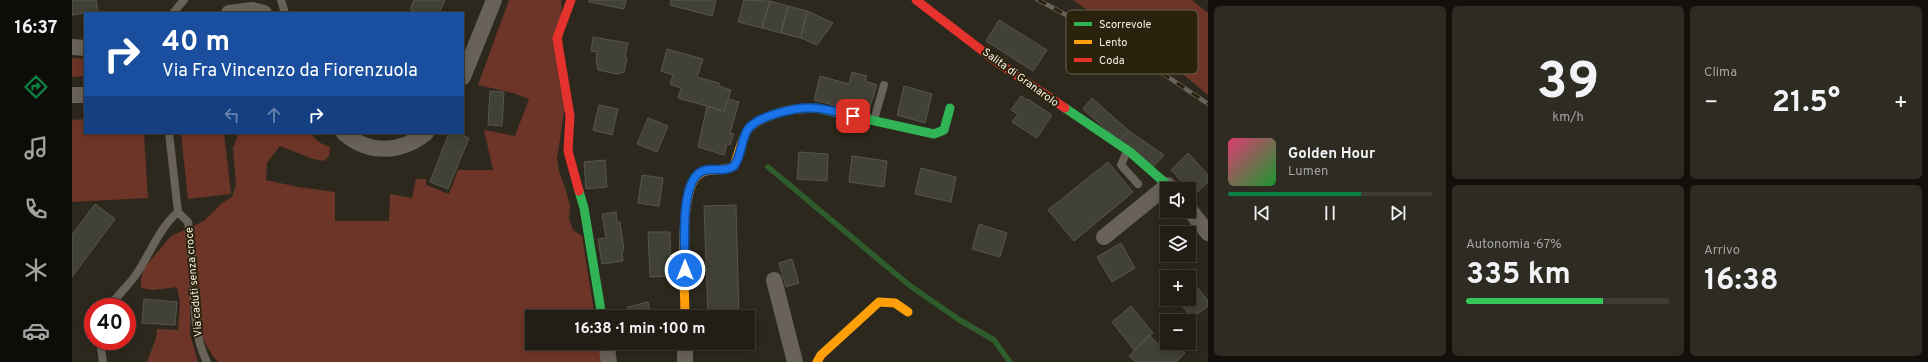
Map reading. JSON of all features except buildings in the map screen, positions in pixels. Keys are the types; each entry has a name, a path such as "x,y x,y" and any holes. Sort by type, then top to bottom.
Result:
{"street":[{"path":"464,75 494,0"},
{"path":"571,0 557,38 570,116 568,151 584,208 601,310"},
{"name":"Salita di Granarolo","path":"916,0 1015,74 1127,151 1164,182"},
{"path":"237,12 252,10 260,12"},
{"path":"72,47 84,48"},
{"path":"72,95 84,94"},
{"path":"685,310 685,207 690,189 699,173 707,169 730,169 734,166 747,130 752,125 773,115 809,107 934,134 944,130 950,108"},
{"path":"346,134 366,147 387,150 408,144 424,134"},
{"name":"Salita di Granarolo","path":"1104,237 1160,195"},
{"path":"1196,218 1208,233"},
{"path":"774,280 795,362"},
{"path":"817,362 821,354 879,302 887,301 906,309 908,312"},
{"path":"607,350 609,362"},
{"path":"686,350 688,361"}],"lane":[{"path":"174,12 184,0"},
{"path":"281,0 285,12"},
{"path":"874,121 884,85"},
{"name":"Via caduti senza croce","path":"169,134 178,212 188,222 193,266 196,328 199,348 207,362"},
{"path":"1127,151 1121,165 1138,184"},
{"path":"117,298 135,276 163,228 178,212"},
{"path":"101,350 103,362"}],"shaded area":[{"path":"509,0 561,0 565,105 557,159 559,171 570,206 569,219 573,230 582,236 594,310 525,310 525,350 600,350 602,362 218,362 208,349 190,304 190,334 198,362 147,362 156,338 157,329 178,330 180,302 177,287 153,290 141,288 141,279 144,268 171,236 204,221 222,203 232,197 236,185 233,148 239,134 313,134 320,142 330,147 329,156 324,161 313,159 280,146 267,163 266,180 298,187 335,192 335,221 389,221 390,194 412,198 416,179 426,179 426,185 449,194 458,170 493,170 484,130 515,136 529,99 513,93 478,85"},
{"path":"1073,0 1192,0 1208,13 1208,95 1182,74 1198,74 1198,10 1088,10"},
{"path":"72,58 84,59 84,76 72,77"},
{"path":"84,119 84,134 144,134 148,198 72,202 72,120"},
{"path":"181,134 224,134 231,194 188,199"}],"waterway":[{"path":"768,167 909,285 958,319 994,340 1010,362"}],"railway":[{"path":"1038,0 1066,15"},
{"path":"1163,74 1208,104"}],"traffic: fast":[{"path":"798,109 816,108 934,134 944,130 950,108"},
{"path":"1065,108 1130,152 1164,182"},
{"path":"579,191 584,208 601,310"}],"traffic: slow":[{"path":"685,310 685,221 687,202 691,186 697,176 705,171 725,169 734,166 741,144 750,127 763,119 778,113 798,109"},
{"path":"817,362 821,355 879,302 895,303 908,312"}],"traffic: jam":[{"path":"571,0 557,38 570,116 568,151 579,191"},
{"path":"916,0 997,62 1065,108"}],"route":[{"path":"685,270 685,207 694,179 699,173 707,169 723,170 730,169 734,166 737,162 747,130 759,120 794,109 809,107 853,116"}]}
